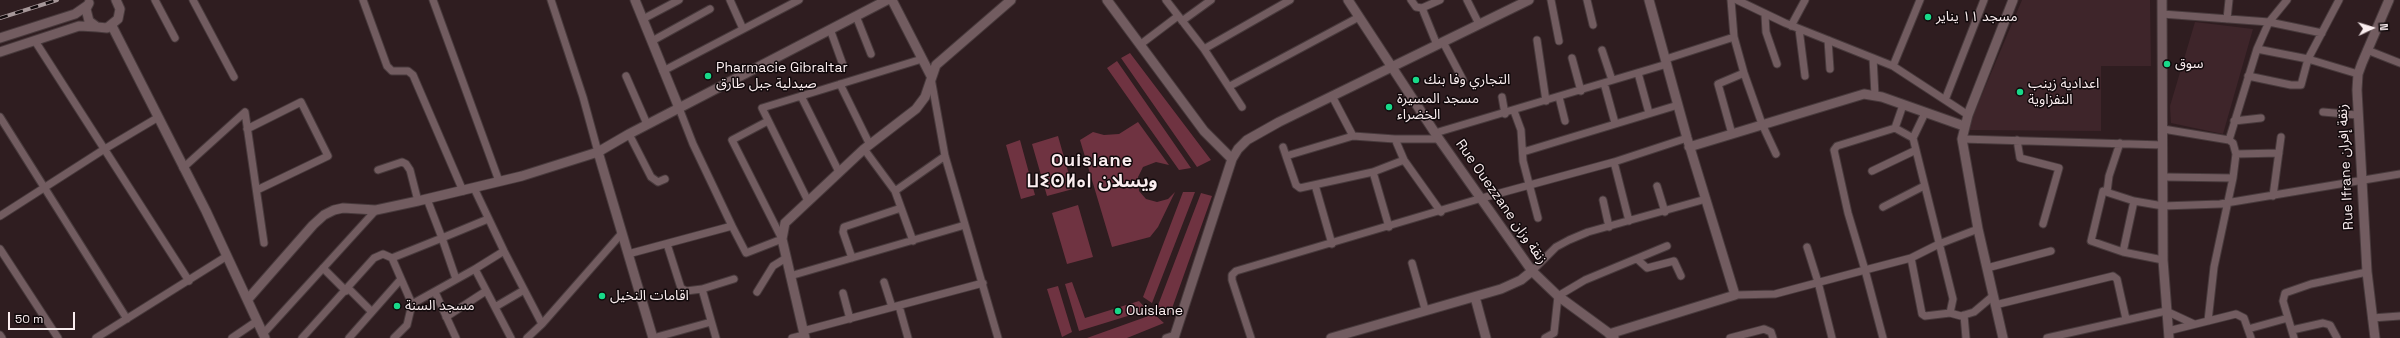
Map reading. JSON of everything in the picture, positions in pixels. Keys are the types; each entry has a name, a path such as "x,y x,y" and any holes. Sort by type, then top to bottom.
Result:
{"street":[{"path":"112,26 120,14 116,0"},
{"path":"155,0 175,38"},
{"path":"192,0 234,77"},
{"path":"363,0 387,66 392,71 408,71 413,76 463,190"},
{"path":"433,0 499,181"},
{"path":"551,0 583,97 653,338 711,322"},
{"path":"634,0 693,144 746,253 782,239"},
{"path":"642,20 679,0"},
{"path":"730,0 743,29"},
{"path":"663,71 799,0"},
{"path":"248,299 324,215 344,208 376,210 423,200 522,176 598,152 647,124 887,0"},
{"path":"892,0 931,76 945,156 998,338"},
{"path":"804,335 782,239 782,231 789,218 867,147 916,109 925,97 931,76 943,58 1011,0"},
{"path":"1107,0 1204,131 1232,159"},
{"path":"1166,0 1230,86 1242,107"},
{"path":"1141,44 1180,18 1211,0"},
{"path":"1204,50 1290,0"},
{"name":"Rue Ouezzane زنقة وزان","path":"1348,0 1437,136 1482,198 1514,248 1532,271 1558,296 1612,336"},
{"path":"1411,0 1416,7 1422,8 1440,0"},
{"path":"1467,0 1479,24"},
{"path":"1171,337 1232,159 1238,149 1247,140 1332,96 1529,0"},
{"path":"1551,0 1559,41"},
{"path":"1586,0 1593,25"},
{"path":"1648,0 1688,142 1734,295"},
{"path":"1731,0 1734,37 1744,73 1762,124 1776,154"},
{"path":"1737,0 1765,15 1893,66 1968,116"},
{"path":"1791,26 1806,0"},
{"path":"1893,66 1920,0"},
{"path":"2003,338 1978,229 1962,139 1964,126 2013,0"},
{"path":"2162,0 2164,177 2163,260 2168,335 2194,324 2239,315 2244,318 2251,338"},
{"path":"2227,19 2229,0"},
{"path":"2229,140 2257,49 2269,22 2287,0"},
{"path":"2248,76 2299,86 2303,83 2308,59 2339,0"},
{"name":"Rue Ifrane زنقة إفران","path":"2375,338 2367,272 2361,182 2357,115 2358,74 2389,0"},
{"path":"1945,100 1982,1"},
{"path":"89,2 87,15 89,21 97,27"},
{"path":"0,38 75,14 89,2"},
{"path":"1422,8 1440,44 1464,80"},
{"path":"652,41 710,9"},
{"path":"2162,14 2269,22 2322,33"},
{"path":"1765,15 1766,32 1776,64"},
{"path":"856,16 871,54"},
{"path":"1230,86 1359,17"},
{"path":"0,52 79,26 112,26"},
{"path":"112,26 227,256 264,336 376,210"},
{"path":"830,29 843,65"},
{"path":"1800,29 1805,76"},
{"path":"1286,156 1353,136 1395,139 1437,136 1638,73 1666,61 1734,37"},
{"path":"1537,40 1546,101"},
{"path":"1828,40 1830,69"},
{"path":"35,41 189,281"},
{"path":"2257,49 2308,59 2358,74"},
{"path":"1602,50 1612,80"},
{"path":"2367,50 2400,63"},
{"path":"1572,58 1581,90"},
{"path":"1873,58 1875,95"},
{"path":"808,201 762,108 922,60"},
{"path":"1638,73 1649,113"},
{"path":"1732,134 1718,84 1744,73"},
{"path":"626,76 647,124"},
{"path":"1604,83 1615,123"},
{"path":"840,84 867,147 895,191 913,241"},
{"path":"1251,338 1232,275 1236,271 1441,212 1482,198 1688,142 1732,134 1844,98 1864,94 1875,95 1964,126"},
{"path":"801,96 839,172"},
{"path":"1332,96 1353,136"},
{"path":"1502,97 1505,114"},
{"path":"1559,98 1565,121"},
{"path":"247,128 301,102 328,156 257,190"},
{"path":"1523,152 1678,105"},
{"path":"1895,128 1904,105"},
{"path":"1514,111 1522,135 1523,152 1529,186 1538,218"},
{"path":"183,168 245,112 264,243"},
{"path":"2323,112 2357,115"},
{"path":"1924,113 1913,138 1953,299 1950,313"},
{"path":"0,117 127,319"},
{"path":"0,216 157,118"},
{"path":"2234,121 2261,118"},
{"path":"768,121 732,140 782,239"},
{"path":"1883,338 1848,213 1834,150 1838,146 1895,128 1913,138"},
{"path":"2163,129 2229,140 2233,143 2236,154 2233,178 2214,267 2208,321"},
{"path":"629,134 651,177 658,182 665,178"},
{"path":"2273,196 2281,137"},
{"path":"1395,139 1404,160 1441,212"},
{"path":"1962,139 2163,145"},
{"path":"2017,140 2020,158 2059,168 2043,224"},
{"path":"2107,192 2109,176 2120,143"},
{"path":"1283,147 1296,185 1300,188 1373,172 1404,160"},
{"path":"1872,171 1916,150"},
{"path":"2236,154 2279,153"},
{"path":"895,191 945,156"},
{"path":"378,170 402,162 406,164 442,238 456,279"},
{"path":"1614,162 1629,221"},
{"path":"1373,172 1389,227"},
{"path":"2163,260 2123,252 2091,241 2101,194 2103,191 2134,201 2163,206 2228,203 2361,182 2400,174"},
{"path":"2164,177 2233,178"},
{"path":"1315,185 1332,244"},
{"path":"1657,186 1664,212"},
{"path":"1883,207 1924,186"},
{"path":"474,188 488,219 542,324"},
{"path":"1332,338 1425,310 1475,297 1521,280 1556,247 1588,232 1664,212 1706,199"},
{"path":"1603,200 1609,227"},
{"path":"2123,252 2134,201"},
{"path":"852,258 843,232 844,227 901,208"},
{"path":"392,258 488,219"},
{"path":"790,276 965,225"},
{"path":"628,254 732,226"},
{"path":"1612,336 1734,295 1775,294 1911,258 1940,244 1978,229"},
{"path":"527,338 542,324 622,233"},
{"path":"668,244 681,288 686,291 734,279"},
{"path":"1545,338 1554,333 1558,296 1585,280 1667,246"},
{"path":"1807,247 1818,282 1832,338"},
{"path":"0,249 58,338"},
{"path":"412,304 504,251"},
{"path":"1987,268 2051,252"},
{"path":"302,338 378,255 386,254 392,258 412,304 407,324 394,338"},
{"path":"96,338 227,256"},
{"path":"757,292 773,266 786,258"},
{"path":"1911,258 1922,314 1925,316 1950,313 1964,315 1974,312 1993,296"},
{"path":"1637,259 1647,268 1674,261 1681,276"},
{"path":"1412,263 1425,310"},
{"path":"323,268 371,311"},
{"path":"474,269 511,338"},
{"path":"2337,338 2330,325 2323,323 2293,334 2283,301 2283,296 2288,291 2367,272"},
{"path":"1995,305 2113,276 2117,279 2126,320"},
{"path":"352,337 371,311 401,279"},
{"path":"884,282 908,338"},
{"path":"792,338 895,306 983,283"},
{"path":"702,288 716,338"},
{"path":"495,308 524,290"},
{"path":"446,317 486,291"},
{"path":"435,292 456,338"},
{"path":"843,293 850,320"},
{"path":"1475,297 1486,338"},
{"path":"2047,338 2166,311 2194,324"},
{"path":"1964,315 1966,338"},
{"path":"2372,318 2400,316"},
{"path":"2248,329 2288,318"},
{"path":"232,338 257,322"},
{"path":"1730,338 1764,329 1771,332 1773,338"}],"shaded area":[{"path":"2022,0 2150,0 2151,66 2101,66 2101,131 1967,130"},
{"name":"سوق","path":"2195,22 2253,29 2223,134 2171,123 2170,106"},
{"path":"1130,53 1211,160 1197,167 1121,58"},
{"path":"1117,61 1191,168 1179,170 1107,68"},
{"path":"1138,122 1169,165 1156,162 1143,167 1138,177 1139,191 1146,199 1157,202 1168,199 1175,192 1158,227 1150,237 1112,247 1080,140 1093,132 1104,135 1119,134"},
{"path":"1058,136 1073,189 1047,196 1032,144"},
{"path":"1020,140 1035,195 1021,199 1006,145"},
{"path":"1183,192 1195,192 1152,303 1143,297"},
{"path":"1201,193 1212,196 1170,314 1157,308"},
{"path":"1078,205 1093,257 1067,264 1052,213"},
{"path":"1072,282 1085,318 1139,301 1147,310 1079,331 1065,284"},
{"path":"1058,286 1072,332 1062,337 1047,289"},
{"path":"1154,314 1164,323 1127,338 1087,338"}],"railway":[{"path":"0,18 57,0"}],"place":[{"name":"مسجد ١١ يناير","path":"1928,17"},
{"name":"سوق","path":"2167,64"},
{"name":"Pharmacie Gibraltar صيدلية جبل طارق","path":"708,76"},
{"name":"التجاري وفا بنك","path":"1416,80"},
{"name":"اعدادية زينب النفزاوية","path":"2020,92"},
{"name":"مسجد المسيرة الخضراء","path":"1389,107"},
{"name":"اقامات النخيل","path":"602,296"},
{"name":"مسجد السنة","path":"397,306"},
{"name":"Ouislane","path":"1118,311"}],"district":[{"name":"Ouislane ⵡⵉⵙⵍⴰⵏ ويسلان","path":"1092,171"}]}
